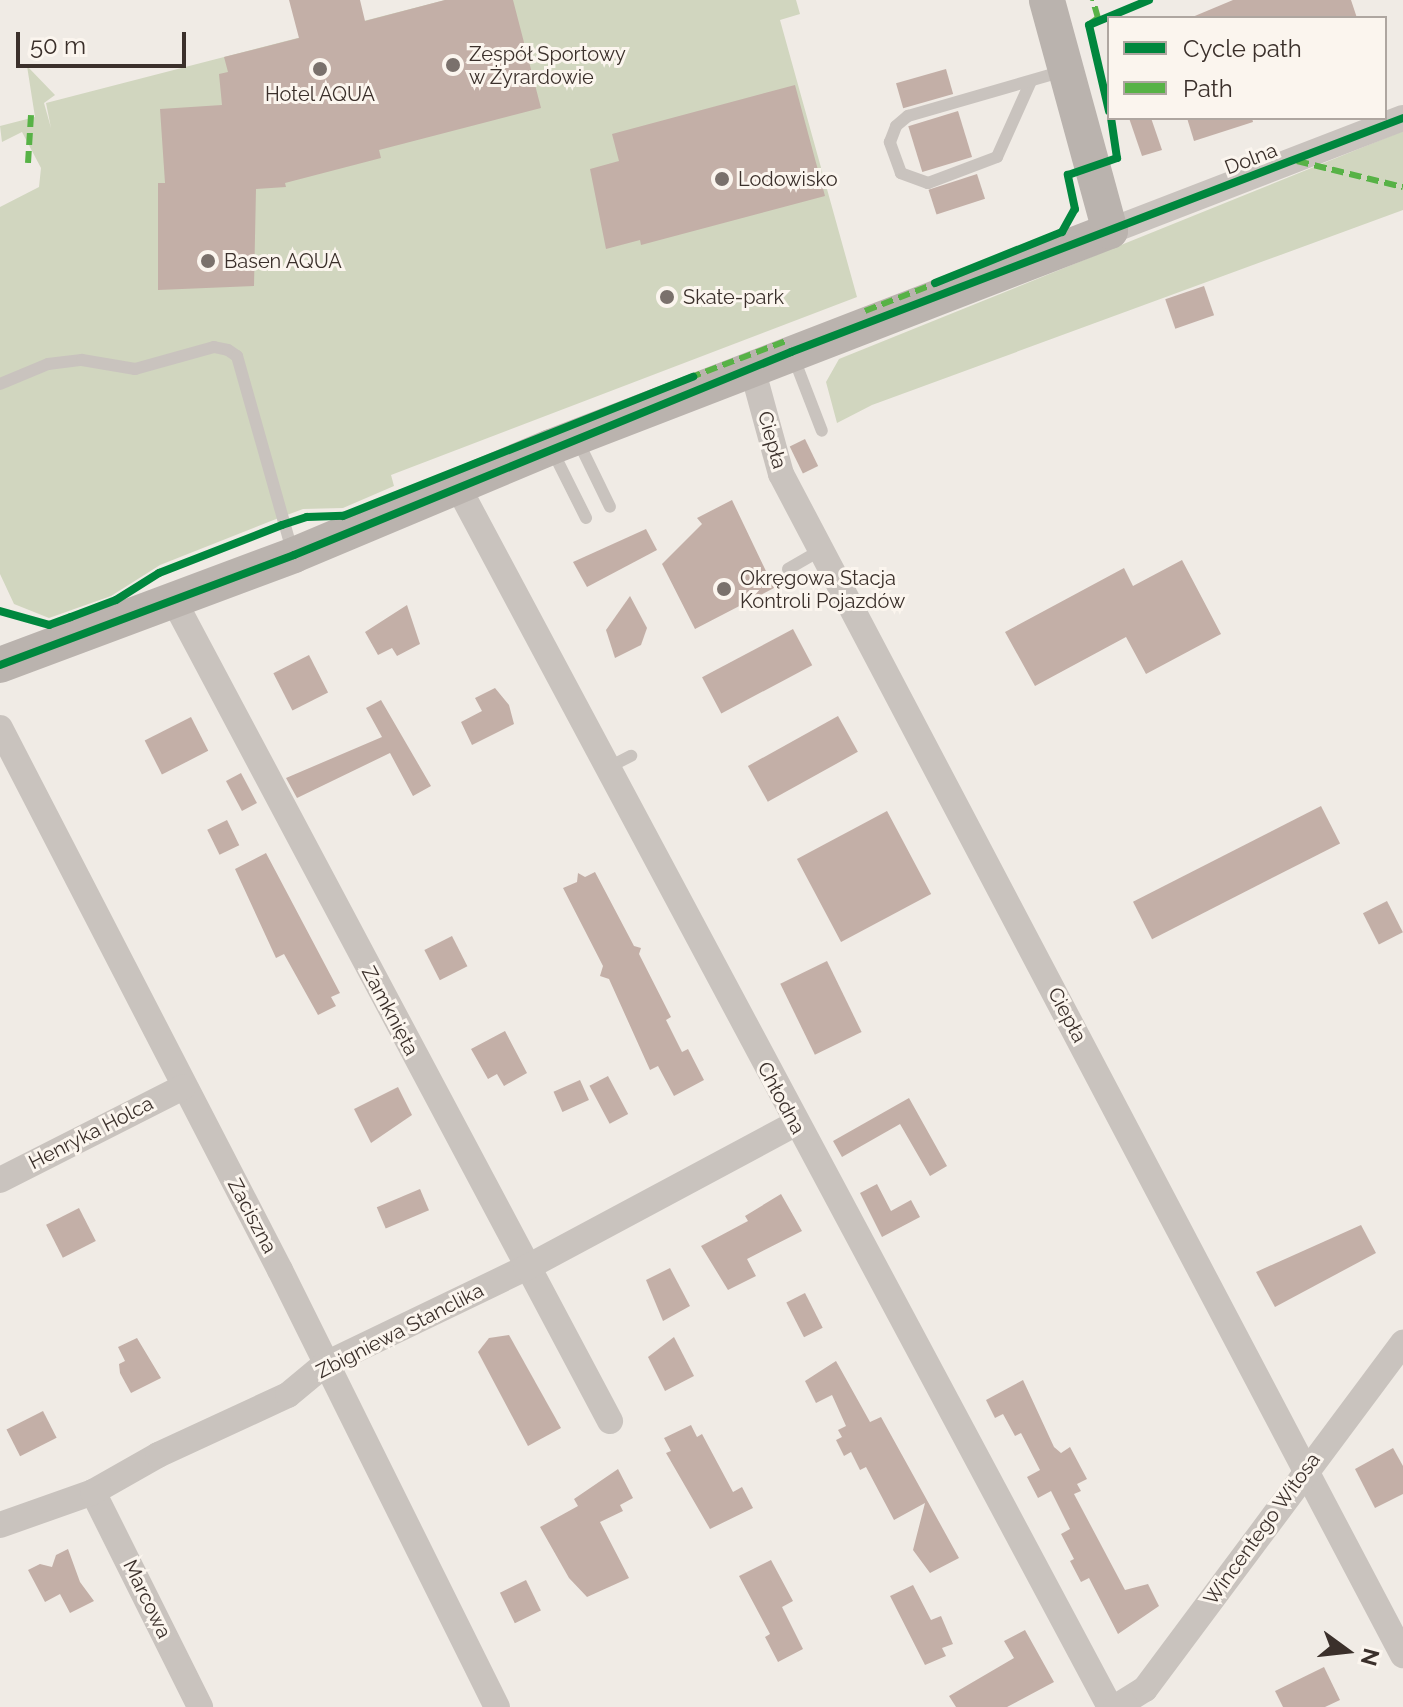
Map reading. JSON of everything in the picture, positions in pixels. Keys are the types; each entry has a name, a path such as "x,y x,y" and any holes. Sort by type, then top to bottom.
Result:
{"street":[{"path":"2,658 294,555 564,442 1110,231 1047,0"},
{"name":"Dolna","path":"1110,231 1403,118"},
{"name":"Ciepła","path":"752,368 781,474 1403,1655"},
{"name":"Chłodna","path":"458,487 620,762 794,1124 1113,1707"},
{"name":"Zamknięta","path":"173,599 610,1421"},
{"name":"Zaciszna","path":"0,728 280,1270 324,1365 497,1707"},
{"name":"Henryka Holca","path":"0,1180 183,1087"},
{"name":"Zbigniewa Stanclika","path":"0,1525 93,1492 158,1455 288,1395 324,1365 526,1268 794,1124"},
{"name":"Wincentego Witosa","path":"1113,1707 1145,1689 1306,1467 1403,1343"},
{"name":"Marcowa","path":"93,1492 200,1707"}],"lane":[{"path":"1031,81 997,157 928,183 901,173 890,142 904,118 1065,70"},
{"path":"0,384 48,364 82,360 135,369 214,347 228,350 237,356 294,555"},
{"path":"791,352 822,431"},
{"path":"564,442 610,507"},
{"path":"564,442 586,518"},
{"path":"788,569 821,550"}],"green space":[{"path":"445,0 796,0 800,14 780,20 857,297 391,475 394,486 343,508 303,509 160,565 111,596 49,618 14,604 0,574 0,207 39,187 41,168 22,132 2,142 0,126 35,117 27,66 55,95 44,103 51,128 46,103"},
{"path":"1403,131 1403,210 872,405 837,423 826,382 839,359"}],"building":[{"path":"289,0 360,0 365,21 445,0 513,0 541,108 379,150 381,158 285,183 286,187 256,189 254,286 158,290 158,183 165,183 160,109 222,105 219,74 228,72 224,57 299,38"},
{"path":"1233,0 1351,0 1356,16 1195,16"},
{"path":"946,69 953,94 903,108 896,83"},
{"name":"Lodowisko","path":"795,85 825,196 641,245 640,240 606,249 590,169 619,161 612,134"},
{"path":"958,111 972,157 922,172 908,126"},
{"path":"1130,120 1152,120 1162,150 1142,156"},
{"path":"1188,120 1252,120 1253,122 1194,141"},
{"path":"977,174 985,199 937,214 928,190"},
{"path":"1204,286 1214,315 1175,329 1165,299"},
{"path":"805,439 818,466 803,473 790,446"},
{"path":"732,500 774,588 695,629 662,564 702,524 697,518"},
{"path":"646,529 657,550 587,587 573,562"},
{"path":"1182,560 1221,634 1146,674 1126,637 1035,686 1005,632 1124,568 1133,586"},
{"path":"630,596 647,628 641,645 615,658 606,630"},
{"path":"407,605 420,644 397,656 392,648 378,655 365,632"},
{"path":"793,629 812,665 721,714 702,677"},
{"path":"309,655 328,692 292,711 273,673"},
{"path":"495,688 509,705 514,724 472,745 461,722 482,711 475,698"},
{"path":"381,700 431,786 413,796 390,753 297,798 286,778 382,737 366,708"},
{"path":"838,716 858,752 768,802 748,766"},
{"path":"191,717 208,751 162,774 145,741"},
{"path":"241,773 257,803 242,811 226,781"},
{"path":"1321,806 1340,843 1152,939 1133,902"},
{"path":"887,811 931,894 841,942 797,859"},
{"path":"227,820 239,845 220,855 207,830"},
{"path":"266,853 340,993 331,997 336,1006 318,1015 284,954 276,958 235,869"},
{"path":"595,872 634,946 641,948 639,954 671,1017 666,1020 682,1052 688,1049 704,1080 674,1096 658,1066 650,1070 609,979 600,976 603,966 563,888 577,882 578,873 585,877"},
{"path":"1387,901 1403,932 1379,944 1363,913"},
{"path":"452,936 467,966 440,980 424,950"},
{"path":"827,961 862,1032 815,1055 780,984"},
{"path":"505,1031 527,1073 504,1086 497,1074 488,1079 471,1049"},
{"path":"608,1076 628,1114 610,1124 589,1086"},
{"path":"580,1080 589,1100 562,1112 554,1092"},
{"path":"398,1087 412,1115 371,1143 354,1109"},
{"path":"909,1098 947,1166 930,1176 900,1124 842,1157 833,1141"},
{"path":"877,1184 891,1211 911,1200 920,1217 882,1237 860,1193"},
{"path":"420,1189 429,1210 386,1229 377,1207"},
{"path":"781,1194 802,1231 747,1259 756,1276 728,1290 701,1246 748,1221 745,1216"},
{"path":"79,1208 96,1241 63,1258 46,1225"},
{"path":"1361,1225 1376,1253 1275,1307 1256,1272"},
{"path":"670,1268 690,1306 663,1321 646,1280"},
{"path":"805,1293 823,1328 804,1337 786,1303"},
{"path":"509,1335 561,1428 528,1446 478,1352 489,1338"},
{"path":"674,1337 694,1376 665,1391 648,1357"},
{"path":"137,1338 161,1378 131,1393 120,1373 119,1364 125,1361 118,1347"},
{"path":"836,1361 870,1422 881,1417 959,1558 930,1573 913,1550 925,1503 894,1520 866,1467 860,1470 851,1452 844,1456 836,1440 842,1437 838,1430 846,1426 832,1395 816,1403 805,1381"},
{"path":"1023,1380 1054,1447 1061,1453 1070,1447 1087,1479 1077,1484 1081,1491 1074,1494 1125,1590 1148,1584 1159,1606 1118,1634 1089,1578 1081,1582 1070,1561 1074,1559 1061,1534 1070,1529 1051,1491 1038,1498 1027,1477 1040,1470 1021,1433 1015,1436 1003,1414 995,1418 986,1400"},
{"path":"43,1411 57,1438 20,1456 6,1430"},
{"path":"691,1425 697,1437 702,1434 733,1492 742,1487 753,1508 710,1529 666,1453 671,1451 664,1438"},
{"path":"1393,1448 1403,1466 1403,1494 1375,1508 1355,1469"},
{"path":"618,1469 633,1498 620,1505 623,1511 600,1522 629,1578 587,1597 569,1578 540,1527 578,1506 574,1499"},
{"path":"68,1549 80,1582 94,1601 70,1613 60,1594 45,1602 28,1570 40,1564 52,1567 56,1555"},
{"path":"771,1560 793,1601 782,1607 803,1649 778,1662 765,1637 770,1634 739,1576"},
{"path":"526,1580 541,1611 515,1623 500,1593"},
{"path":"913,1585 931,1620 941,1616 953,1644 942,1648 946,1656 925,1665 890,1596"},
{"path":"1025,1630 1054,1682 1007,1707 956,1707 949,1696 1014,1658 1004,1641"},
{"path":"1324,1667 1340,1700 1325,1707 1283,1707 1275,1691"}],"marked path":[{"path":"1091,23 1098,18 1093,0"},
{"path":"28,163 31,115"},
{"path":"1297,161 1403,187"},
{"path":"865,311 939,282"},
{"path":"689,378 786,341"}],"cycle path":[{"path":"1111,16 1149,0"},
{"path":"1107,18 1089,25 1107,102"},
{"path":"0,665 294,555 791,352 1403,118"},
{"path":"935,283 1062,232 1075,209 1068,175 1117,158 1111,120"},
{"path":"0,611 49,625 116,600 159,573 282,525 307,517 343,516 693,377"}],"place":[{"name":"Zespół Sportowy w Żyrardowie","path":"453,65"},
{"name":"Hotel AQUA","path":"320,69"},
{"name":"Lodowisko","path":"722,179"},
{"name":"Basen AQUA","path":"208,261"},
{"name":"Skate-park","path":"667,297"},
{"name":"Okręgowa Stacja Kontroli Pojazdów","path":"724,589"}]}
